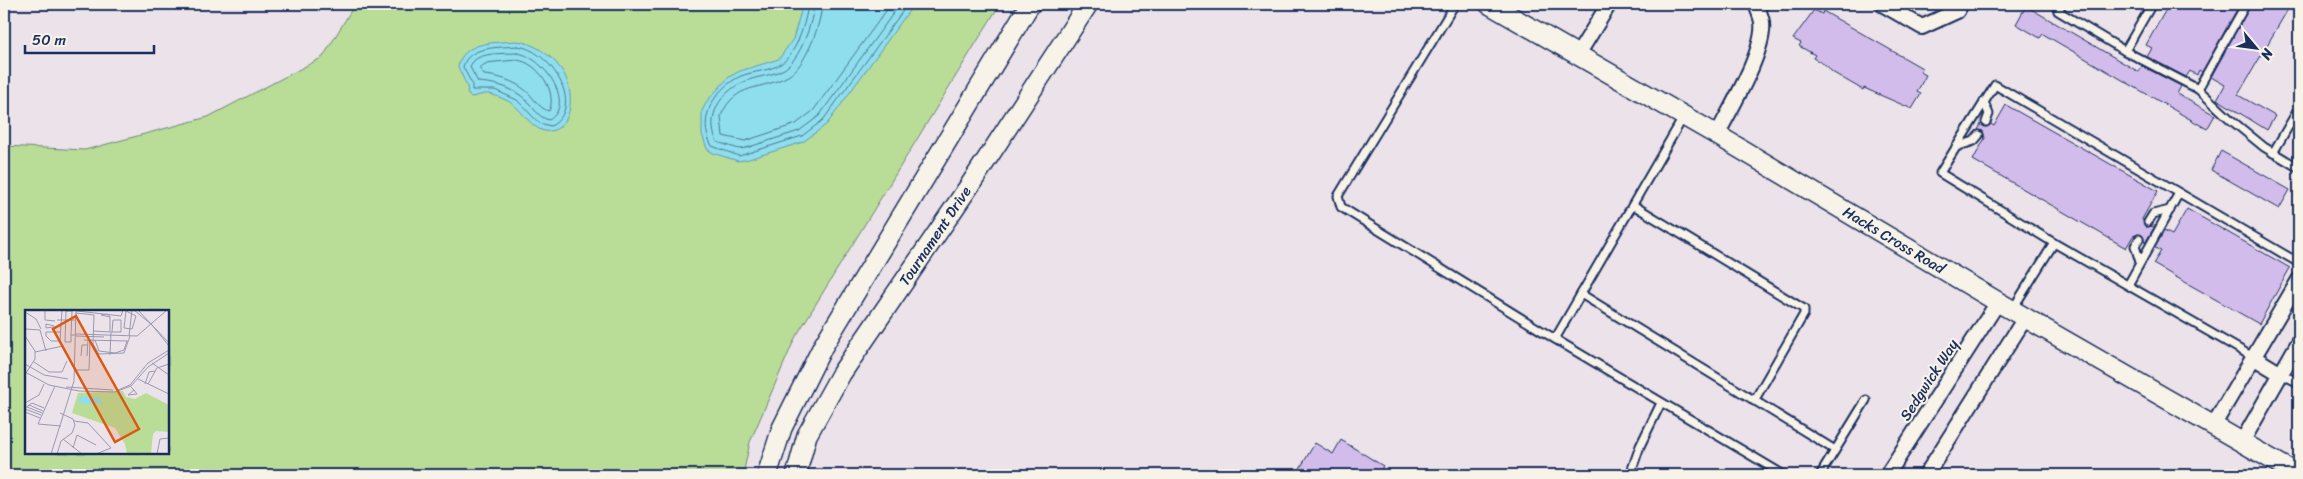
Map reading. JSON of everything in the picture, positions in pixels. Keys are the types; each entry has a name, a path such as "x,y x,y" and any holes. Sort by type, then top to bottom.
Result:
{"street":[{"path":"767,475 782,428 823,346 1030,4"},
{"name":"Tournament Drive","path":"796,475 807,435 841,374 972,182 1088,4"},
{"name":"Hacks Cross Road","path":"1489,4 1717,135 2012,310 2299,475"},
{"path":"1577,56 1609,4"},
{"path":"1717,135 1752,65 1761,39 1762,23 1756,4"},
{"path":"1882,4 1922,27 1957,11 1961,4"},
{"path":"2213,426 2299,280"},
{"path":"1926,475 2012,310"},
{"name":"Sedgwick Way","path":"1887,475 2012,310"},
{"path":"2242,442 2299,342"},
{"path":"2254,357 2281,374"}],"lane":[{"path":"1455,4 1338,196 1342,207 1555,339 1784,475"},
{"path":"2062,4 2058,11 2198,89 2231,120 2273,153 2299,168"},
{"path":"2125,50 2152,4"},
{"path":"2198,89 2246,4"},
{"path":"2254,357 2054,243 1940,173 1995,85 2299,263"},
{"path":"1984,102 1989,114 1986,122"},
{"path":"2273,153 2299,108"},
{"path":"1555,339 1684,116"},
{"path":"1956,147 1974,140 1979,135"},
{"path":"2128,285 2179,193"},
{"path":"1633,205 1804,309 1804,314 1754,401"},
{"path":"2148,222 2153,214 2170,210"},
{"path":"2139,239 2135,246 2140,262"},
{"path":"2012,310 2054,243"},
{"path":"1581,294 1835,450"},
{"path":"2281,374 2299,384"},
{"path":"1820,475 1866,400"},
{"path":"1630,475 1640,446 1661,403"}],"green space":[{"path":"355,4 1000,4 795,338 750,442 743,475 4,475 4,146 85,150 208,117 323,57"}],"water":[{"path":"803,4 914,4 827,124 803,142 738,161 713,153 707,149 702,134 702,111 707,101 729,77 740,71 779,59 793,39"},
{"path":"517,41 530,44 547,55 557,64 565,76 570,93 569,111 561,126 554,130 548,131 537,128 514,105 501,98 487,94 471,97 468,95 467,86 458,67 461,58 466,52 473,47 490,43"}],"building":[{"path":"2169,4 2240,4 2202,72 2199,70 2197,75 2190,71 2186,77 2147,57 2152,48 2146,45"},
{"path":"2251,4 2291,4 2238,95 2275,116 2267,130 2217,99 2225,85 2211,77"},
{"path":"2026,6 2139,72 2142,66 2181,86 2177,94 2215,115 2207,129 2043,34 2040,38 2016,24"},
{"path":"1814,10 1822,14 1823,11 1922,68 1920,72 1926,75 1917,92 1921,94 1912,109 1864,88 1863,90 1832,72 1827,66 1813,58 1815,55 1799,46 1801,43 1793,39"},
{"path":"2006,105 2158,191 2142,219 2146,227 2155,226 2145,243 2143,236 2138,234 2133,236 2126,248 1973,160 1985,138 1983,131 1978,130 1981,124 1985,127 1991,124 1994,126"},
{"path":"2221,151 2290,190 2279,209 2211,170"},
{"path":"2187,209 2290,268 2259,324 2153,264 2161,251 2155,248 2164,231 2172,235"},
{"path":"1341,440 1383,466 1378,475 1296,475 1315,443 1333,454"}]}
